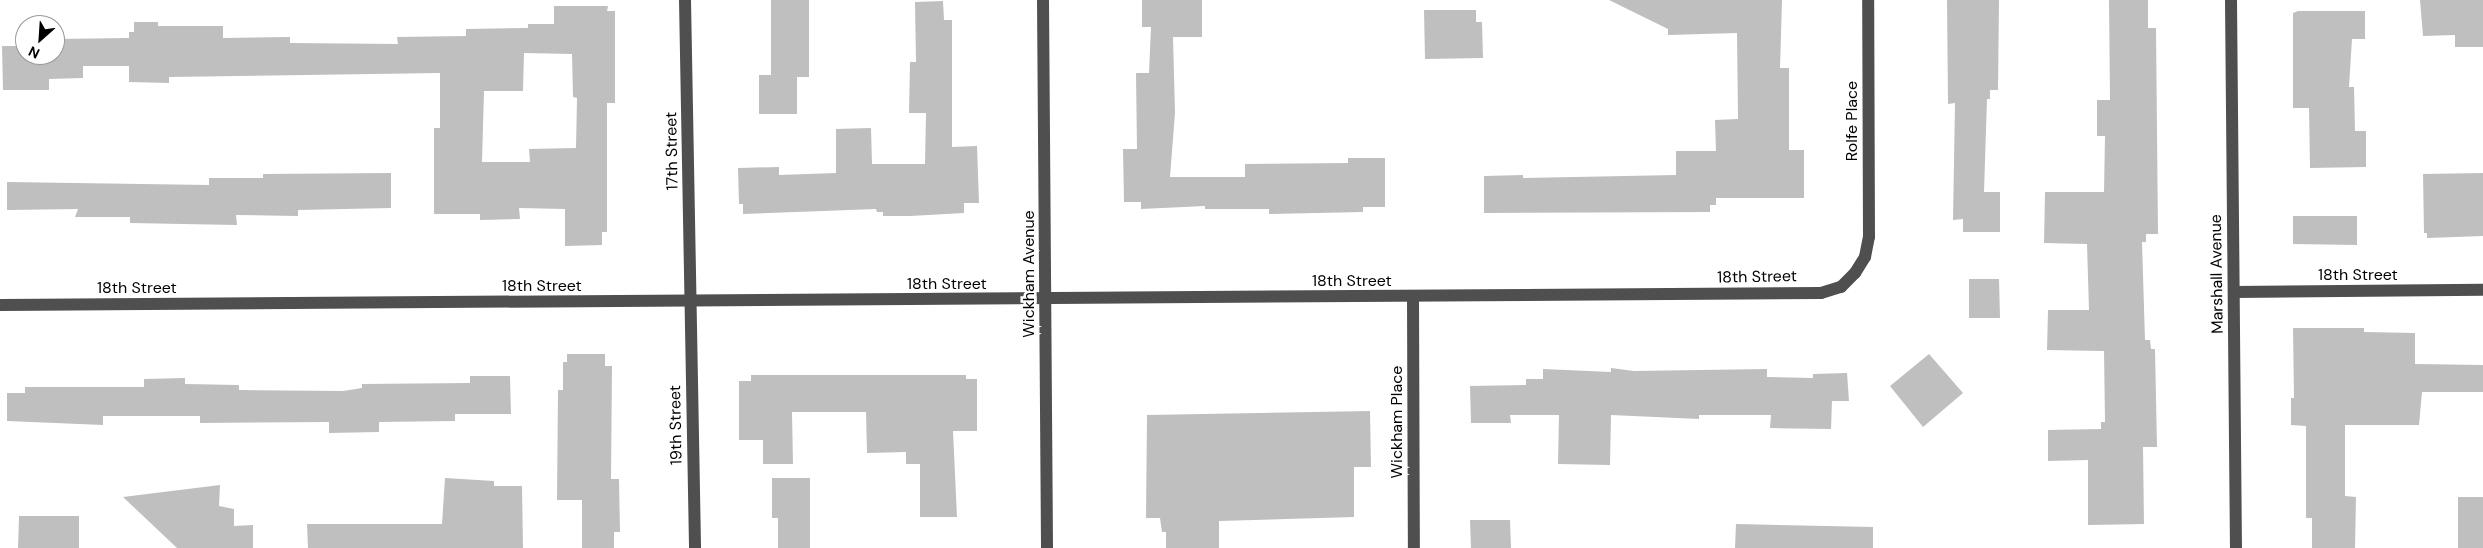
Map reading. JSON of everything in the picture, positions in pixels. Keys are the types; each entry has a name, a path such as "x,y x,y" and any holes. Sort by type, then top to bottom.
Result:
{"street":[{"name":"17th Street","path":"685,0 690,302"},
{"name":"Wickham Avenue","path":"1043,0 1047,548"},
{"name":"Rolfe Place","path":"1868,0 1868,243"},
{"name":"Marshall Avenue","path":"2231,0 2236,548"},
{"name":"18th Street","path":"0,305 1045,300 1821,293 1841,287 1855,273 1865,257 1868,243"},
{"name":"18th Street","path":"2234,292 2483,290"},
{"name":"Wickham Place","path":"1413,297 1414,548"},
{"name":"19th Street","path":"690,302 695,548"}],"building":[{"path":"771,0 809,0 809,77 797,77 797,114 759,114 759,75 771,75"},
{"path":"1142,0 1202,0 1202,37 1173,37 1175,113 1170,177 1245,177 1245,164 1348,163 1348,158 1385,158 1385,207 1363,207 1363,212 1269,214 1269,209 1205,209 1205,206 1141,209 1141,202 1124,202 1123,149 1137,149 1136,73 1149,73 1151,27 1142,27"},
{"path":"1609,0 1782,0 1780,68 1789,68 1789,150 1804,150 1804,198 1716,198 1716,205 1710,205 1710,212 1484,213 1484,176 1523,175 1523,178 1676,175 1676,151 1716,151 1715,120 1738,119 1737,33 1668,35 1668,29"},
{"path":"1947,0 1999,0 1998,90 1990,90 1990,99 1987,99 1984,192 2000,192 2000,232 1963,232 1963,219 1953,220 1955,103 1948,104"},
{"path":"2109,0 2148,0 2148,28 2156,28 2158,234 2146,234 2146,242 2142,242 2145,340 2150,340 2151,349 2155,349 2157,447 2143,447 2144,524 2088,525 2088,460 2048,461 2048,430 2101,429 2101,422 2105,422 2104,351 2047,350 2048,310 2089,310 2087,244 2044,243 2045,192 2104,192 2105,136 2097,136 2097,100 2110,100"},
{"path":"2420,0 2483,0 2483,47 2455,47 2455,35 2423,36"},
{"path":"943,1 944,20 952,20 952,147 977,146 979,203 964,203 964,213 910,216 883,216 883,212 877,212 876,209 743,214 743,204 739,204 738,168 779,167 779,175 836,173 836,129 871,128 872,164 925,164 926,113 909,113 910,62 916,62 915,2"},
{"path":"554,6 608,6 607,11 615,11 615,103 607,103 607,232 602,232 602,245 565,246 565,209 519,208 520,219 480,220 480,214 434,214 434,128 440,128 440,73 169,77 169,83 129,82 129,66 83,66 83,78 49,79 49,90 3,90 2,46 15,46 15,65 65,65 65,39 129,38 129,32 134,32 134,22 158,22 158,26 223,26 223,38 290,37 290,43 398,44 397,37 466,36 466,29 528,28 528,24 554,24","holes":["524,53 572,54 573,97 577,98 576,148 529,149 530,162 482,162 484,91 523,91"]},
{"path":"1424,10 1476,10 1476,22 1482,22 1483,58 1425,59"},
{"path":"2298,11 2365,11 2365,39 2352,39 2349,87 2354,87 2355,131 2366,131 2366,167 2310,168 2309,108 2293,108 2293,13"},
{"path":"391,173 391,208 298,210 298,216 236,215 237,225 130,223 130,217 75,217 78,209 7,210 7,182 209,185 209,178 263,178 263,174"},
{"path":"2483,173 2483,236 2427,238 2427,233 2424,233 2423,174"},
{"path":"2293,216 2357,216 2357,245 2293,244"},
{"path":"1969,279 1999,279 2000,318 1969,318"},
{"path":"2293,328 2364,328 2364,332 2415,333 2415,364 2483,365 2483,392 2422,392 2419,425 2345,425 2345,496 2356,497 2355,548 2312,548 2312,518 2306,518 2306,426 2291,425 2291,398 2294,398"},
{"path":"567,354 605,354 605,366 612,366 611,479 619,479 620,532 614,532 614,548 582,548 582,500 557,500 558,390 563,390 563,362 567,362"},
{"path":"1929,354 1963,393 1923,427 1890,386"},
{"path":"1611,368 1634,371 1767,369 1767,377 1813,378 1813,374 1847,373 1849,401 1832,401 1831,429 1770,428 1771,415 1699,415 1699,419 1611,415 1610,465 1558,464 1559,415 1510,415 1511,423 1471,423 1470,386 1526,385 1526,379 1543,379 1543,369 1611,372"},
{"path":"751,375 966,375 966,379 977,379 977,431 953,431 957,517 920,517 920,464 906,464 906,452 867,453 866,412 792,412 793,464 763,464 763,440 739,440 739,381 751,381"},
{"path":"470,376 510,376 511,414 455,414 455,421 379,422 379,432 329,433 329,422 200,423 200,416 103,416 103,425 7,421 7,393 25,393 25,387 144,387 144,379 185,378 185,384 239,385 239,390 343,391 362,388 362,384 470,383"},
{"path":"1370,411 1371,467 1354,467 1354,517 1219,521 1219,548 1166,548 1166,532 1162,532 1160,518 1146,518 1147,415"},
{"path":"445,478 494,481 494,486 522,486 523,548 308,548 307,524 442,524"},
{"path":"772,478 810,478 810,548 778,548 778,518 772,518"},
{"path":"220,485 219,506 234,509 234,526 253,525 253,548 177,548 123,497"},
{"path":"2458,497 2483,497 2483,548 2458,548"},
{"path":"19,516 79,516 79,548 18,548"},
{"path":"1470,520 1510,520 1511,548 1471,548"},
{"path":"1736,524 1873,527 1873,548 1735,548"}]}
